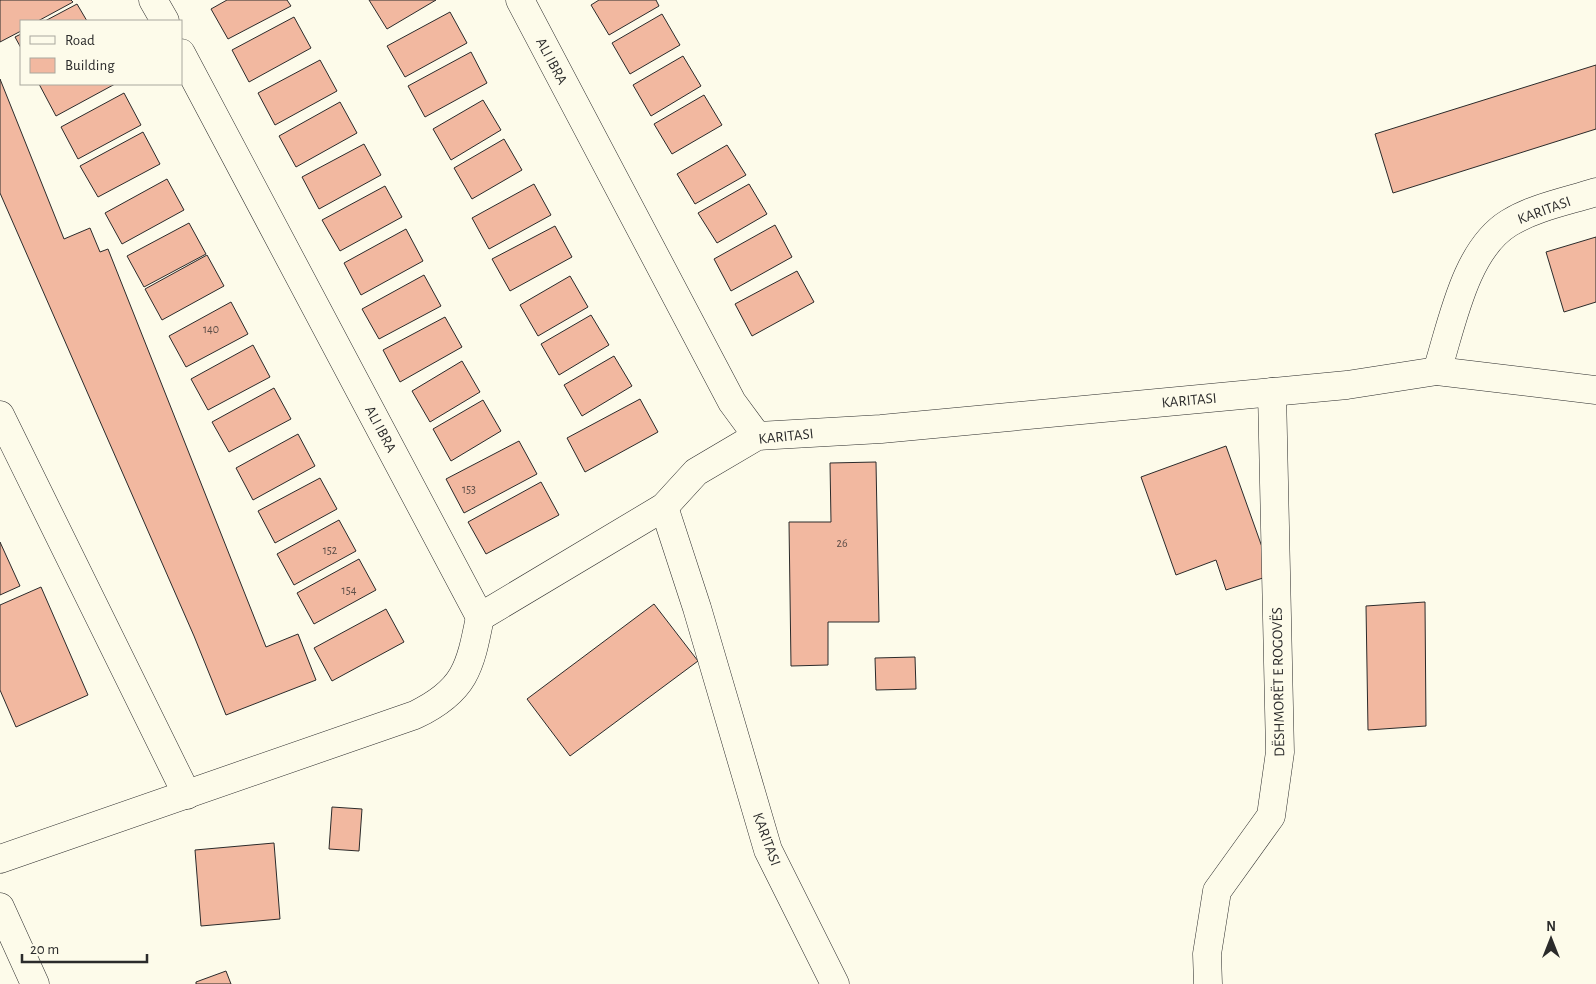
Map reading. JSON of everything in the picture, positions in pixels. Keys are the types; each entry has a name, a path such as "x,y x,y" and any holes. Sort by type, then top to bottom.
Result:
{"street":[{"path":"153,0 164,20"},
{"name":"ALI IBRA","path":"520,0 732,402 757,436"},
{"name":"ALI IBRA","path":"182,55 480,617"},
{"name":"KARITASI","path":"1437,371 1470,269 1480,251 1493,235 1510,222 1528,214 1596,192"},
{"name":"KARITASI","path":"835,984 768,850 697,608 664,507 696,472 757,436 882,429 1347,385 1437,371 1596,390"},
{"name":"DËSHMORËT E ROGOVËS","path":"1208,984 1207,954 1216,891 1271,816 1280,752 1272,392"},
{"path":"0,414 187,795"},
{"path":"0,859 415,716 434,706 450,693 463,677 472,658 480,617 664,507"},
{"path":"0,906 35,984"}],"building":[{"path":"0,0 71,0 73,2 40,20 20,20 20,32 0,42"},
{"path":"227,0 287,0 291,6 228,39 211,9"},
{"path":"369,0 436,0 387,29"},
{"path":"599,0 656,0 659,6 609,35 591,5"},
{"path":"77,4 86,20 47,20"},
{"path":"450,12 467,43 405,77 387,46"},
{"path":"662,14 680,45 630,74 612,43"},
{"path":"294,17 311,48 249,82 232,50"},
{"path":"20,34 20,46 15,37"},
{"path":"471,52 487,83 425,117 408,86"},
{"path":"683,56 701,86 651,116 633,85"},
{"path":"320,60 337,91 275,125 258,93"},
{"path":"1596,65 1596,129 1393,193 1375,134"},
{"path":"0,79 64,239 90,228 100,252 108,249 266,647 298,634 316,680 226,715 194,636 0,193"},
{"path":"40,85 113,85 56,116"},
{"path":"124,93 141,125 78,159 61,127"},
{"path":"704,95 722,125 672,154 654,124"},
{"path":"483,100 501,130 451,160 433,129"},
{"path":"340,102 357,133 296,167 279,136"},
{"path":"143,132 160,164 98,197 80,166"},
{"path":"504,139 522,170 472,199 454,168"},
{"path":"364,144 381,175 319,209 302,177"},
{"path":"727,145 746,175 695,204 677,174"},
{"path":"167,179 184,210 122,244 105,213"},
{"path":"534,184 551,215 489,249 472,218"},
{"path":"749,184 767,214 717,243 698,213"},
{"path":"385,186 402,217 340,251 322,220"},
{"path":"189,223 206,254 144,287 127,256"},
{"path":"775,225 792,257 731,291 714,259"},
{"path":"555,226 572,257 510,291 492,259"},
{"path":"406,229 423,261 361,295 344,263"},
{"path":"1596,237 1596,302 1564,312 1546,252"},
{"path":"207,255 224,286 162,320 145,289"},
{"path":"797,271 814,302 752,336 735,304"},
{"path":"424,275 441,306 379,339 362,309"},
{"path":"570,276 588,307 538,336 520,305"},
{"path":"231,302 248,334 186,367 169,336"},
{"path":"591,315 609,345 559,375 541,344"},
{"path":"445,317 462,347 400,382 383,350"},
{"path":"253,345 270,377 208,410 191,379"},
{"path":"614,356 632,386 582,416 564,385"},
{"path":"462,361 480,392 430,422 412,391"},
{"path":"274,388 291,419 229,452 212,422"},
{"path":"640,399 658,432 585,472 567,438"},
{"path":"483,400 501,431 451,461 433,429"},
{"path":"298,434 315,466 253,500 236,468"},
{"path":"519,441 537,474 464,513 446,479"},
{"path":"1226,446 1272,575 1226,590 1216,560 1176,575 1141,477"},
{"path":"876,462 879,622 828,622 828,665 791,666 789,522 831,522 830,463"},
{"path":"320,478 337,509 275,543 258,511"},
{"path":"541,482 559,515 486,554 468,522"},
{"path":"339,520 356,551 294,585 277,554"},
{"path":"0,542 20,586 0,595"},
{"path":"359,559 376,590 314,624 297,593"},
{"path":"41,587 88,695 16,727 0,690 0,605"},
{"path":"1425,602 1426,726 1368,730 1366,606"},
{"path":"654,604 698,661 570,756 527,699"},
{"path":"386,609 404,642 332,681 314,648"},
{"path":"915,657 916,689 876,690 875,658"},
{"path":"332,807 362,809 359,851 329,849"},
{"path":"274,843 280,919 201,926 195,850"},
{"path":"226,971 231,984 196,984 196,982"}]}
